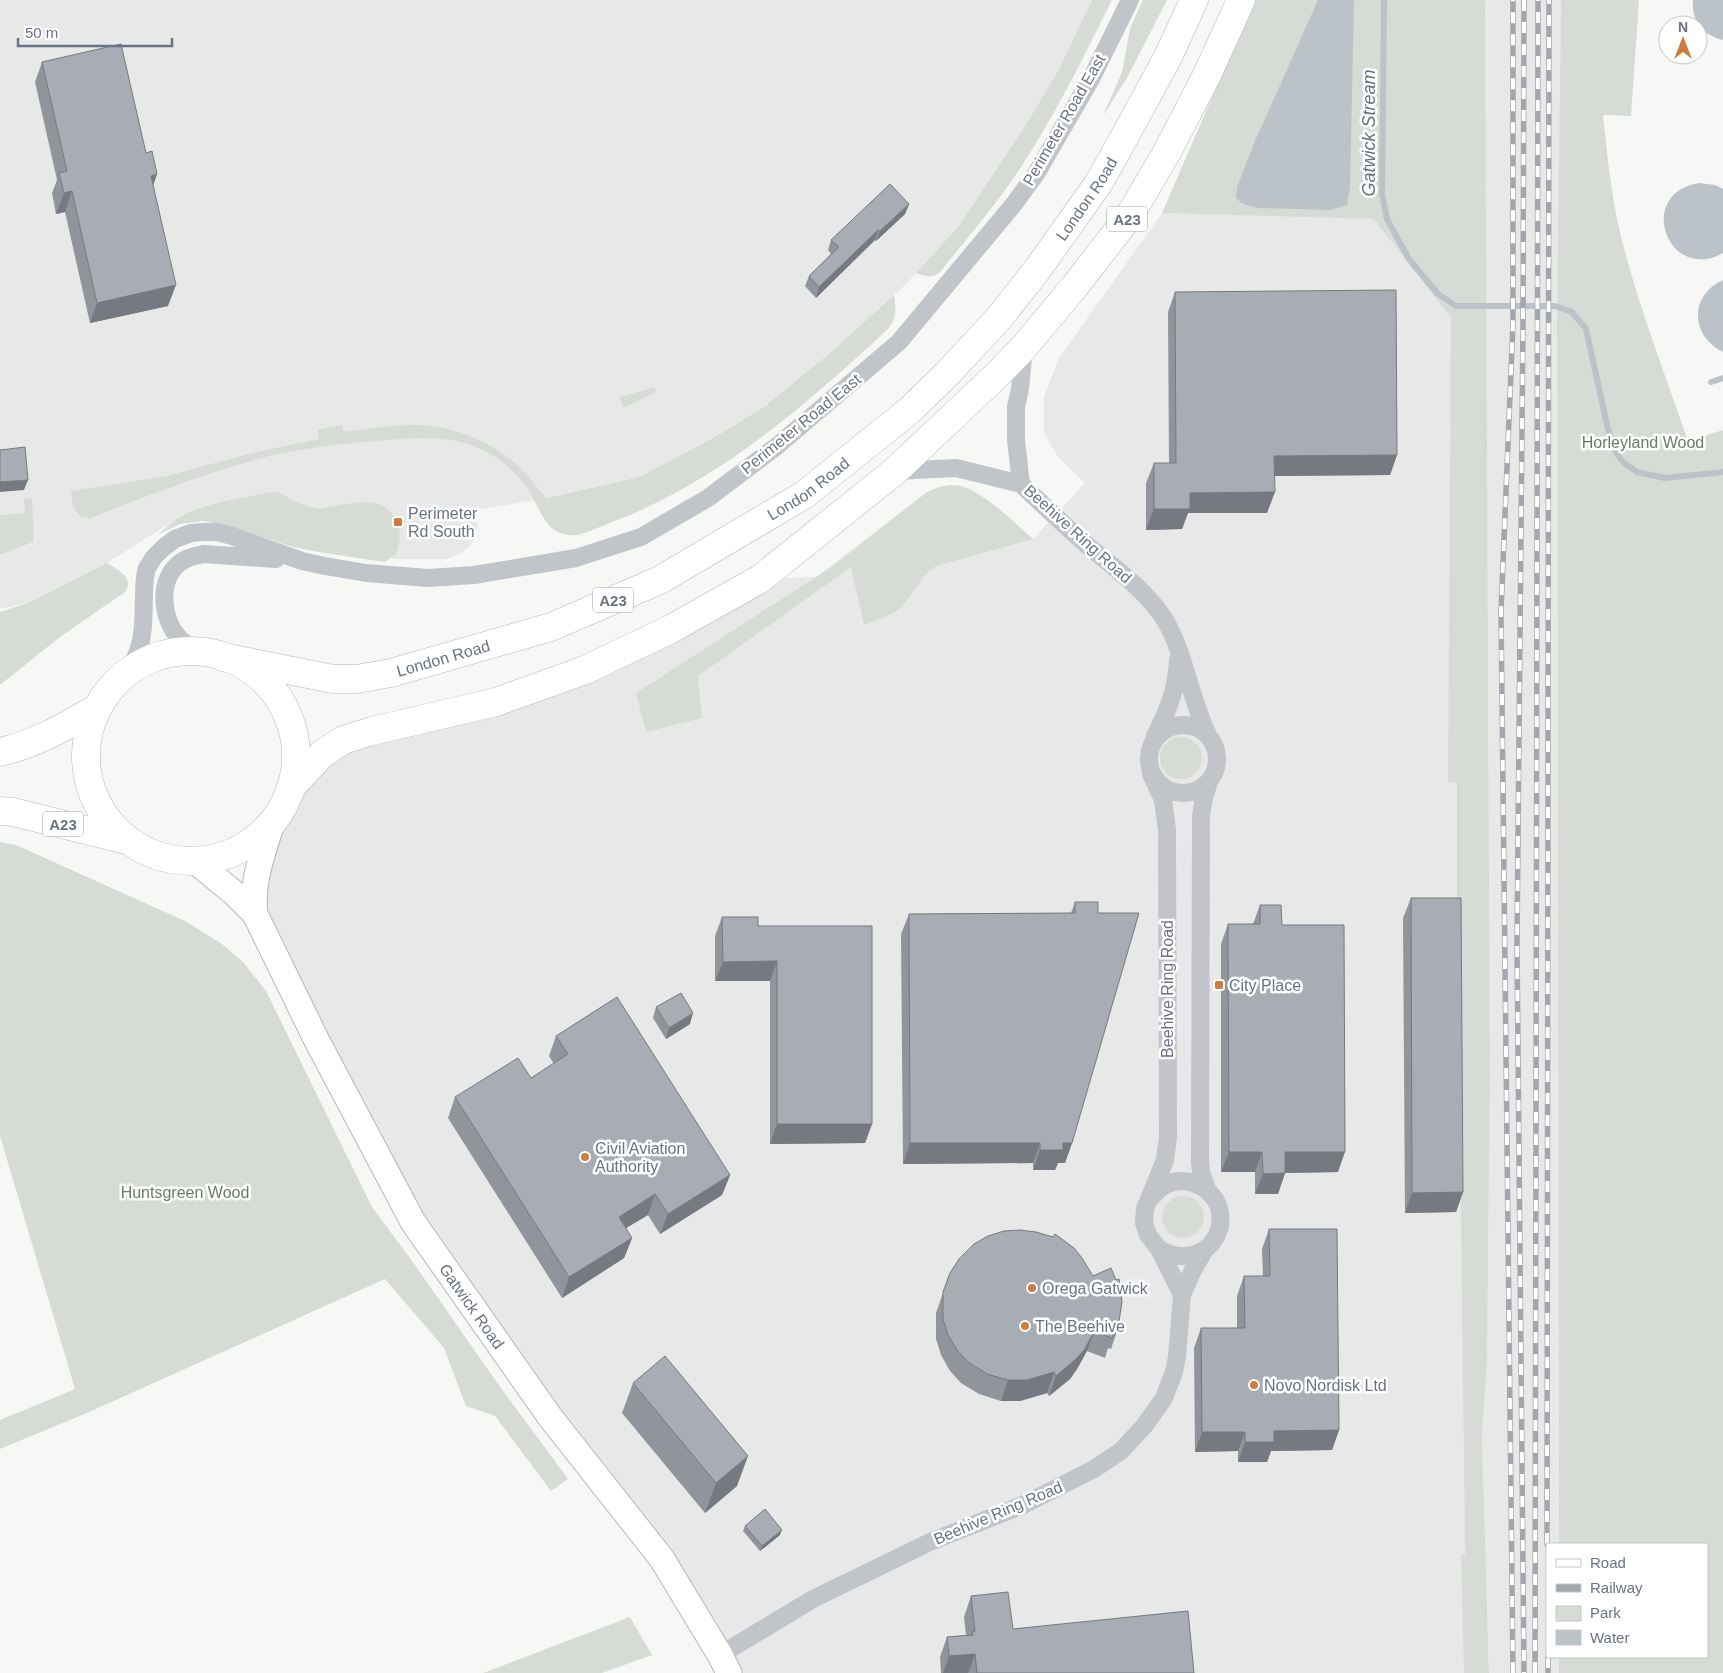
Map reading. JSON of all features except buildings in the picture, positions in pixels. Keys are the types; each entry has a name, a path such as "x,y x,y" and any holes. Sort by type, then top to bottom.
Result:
{"main road":[{"name":"London Road","path":"213,655 333,679 372,677 400,670 551,627 642,588 660,580 804,495 910,410 947,374 1010,305 1068,228 1098,184 1163,65 1194,0"},
{"name":"A23","path":"292,787 322,754 343,740 372,731 496,702 585,670 672,629 760,579 895,471 1024,347 1075,286 1130,215 1167,152 1207,75 1241,0"},
{"path":"185,652 213,655 241,663 259,674 281,699 291,723 296,752 296,767 292,787 284,805 272,823 253,842 235,852 213,860 195,862 170,860 144,851 126,840 110,824 91,789 86,755 88,734 98,708 108,692 123,676 139,665 162,656 185,652"},
{"path":"0,752 16,749 54,733 98,708"},
{"name":"A23","path":"0,811 14,812 126,840"}],"street":[{"name":"Perimeter Road East","path":"213,655 188,645 173,630 168,621 165,606 165,589 169,575 182,561 193,556 204,554 302,561 366,573 428,578 450,577 508,570 576,558 641,537 708,498 777,446 850,385 899,342 927,309 1014,204 1036,174 1091,79 1130,0"},
{"name":"Beehive Ring Road","path":"1024,347 1020,389 1016,407 1016,440 1021,484 1073,533 1150,600 1166,622 1177,647 1201,720 1210,738"},
{"path":"895,471 956,468 1021,484"},
{"name":"Perimeter Road East","path":"123,676 135,657 139,646 147,568 154,557 175,539 190,533 217,532 302,561"},
{"name":"Beehive Ring Road","path":"1152,744 1172,699 1177,669 1177,647"},
{"path":"1177,725 1194,726 1210,738 1217,760 1216,768 1209,781 1196,791 1177,793 1158,783 1151,774 1148,758 1152,744 1160,733 1177,725"},
{"name":"Beehive Ring Road","path":"1151,774 1163,800 1167,830 1168,1137 1165,1160 1144,1216 1145,1229 1150,1240 1159,1249 1182,1295"},
{"name":"Beehive Ring Road","path":"724,1664 813,1599 930,1542 1023,1505 1089,1472 1121,1451 1154,1414 1164,1398 1177,1357 1182,1295 1205,1249 1217,1235 1220,1220 1219,1208 1208,1192 1203,1179 1200,1161 1201,817 1209,781"},
{"name":"Gatwick Road","path":"255,914 254,894 256,878 272,823"},
{"name":"Gatwick Road","path":"195,862 234,893 255,914 324,1055 413,1222 550,1417 662,1559 724,1664"},
{"path":"1147,1204 1158,1190 1174,1182 1194,1183 1208,1192"},
{"path":"1159,1249 1170,1255 1182,1257 1194,1255 1205,1249"}],"shaded area":[{"path":"0,0 1092,0 1058,71 1027,123 958,227 906,284 831,352 764,407 710,439 639,477 535,500 475,510 478,527 472,544 458,555 446,559 391,559 396,555 399,546 398,522 197,513 162,528 107,563 62,587 30,602 0,609 0,555 33,543 35,540 25,513 0,515"},
{"path":"1485,0 1561,0 1557,416 1559,1543 1546,1543 1546,1658 1559,1658 1559,1673 1489,1673 1482,1433 1487,1365 1490,1079"},
{"path":"1162,213 1374,218 1460,320 1457,914 1465,1547 1471,1673 729,1673 462,1292 254,904 272,823 284,805 291,787 322,754 496,702 760,579 816,577 927,492 939,487 959,485 971,489 1033,539 1085,483 1058,457 1044,433 1044,397 1059,358"}],"green space":[{"path":"1092,0 1112,0 1080,64 1034,147 1012,181 940,272 931,276 916,273 958,227 1027,123 1058,71"},
{"path":"1143,0 1167,0 1127,78 1103,116 1122,72 1130,28"},
{"path":"1254,0 1485,0 1490,1079 1487,1365 1482,1433 1489,1673 1464,1673 1461,1555 1465,1555 1457,783 1448,782 1451,318 1374,219 1162,213"},
{"name":"Horleyland Wood","path":"1561,0 1639,0 1631,116 1603,115 1616,214 1642,309 1688,441 1723,430 1723,1673 1559,1673 1559,1658 1708,1658 1708,1543 1559,1543 1557,322"},
{"path":"894,295 895,313 888,329 828,383 765,434 700,479 665,499 628,516 578,535 566,535 550,527 525,485 499,460 481,449 453,440 438,438 408,438 354,443 270,456 185,482 89,519 81,517 73,507 71,491 167,476 252,453 319,439 318,430 342,425 344,432 387,426 426,425 467,435 505,455 527,475 546,498 639,477 711,439 764,407 831,352"},
{"path":"655,387 656,392 623,408 620,397"},
{"path":"949,485 972,491 983,497 1033,539 936,566 925,575 900,608 887,616 864,625 851,567 698,676 702,718 646,732 636,693 833,566 927,492"},
{"path":"277,491 298,503 320,509 360,502 375,503 383,506 393,515 398,524 400,539 396,555 384,562 319,552 293,547 228,526 203,521 180,524 157,535 179,518 193,511 216,503"},
{"path":"32,498 34,542 0,555 0,515 25,513 24,499"},
{"path":"107,563 127,579 128,587 125,592 60,637 0,685 0,612 30,602"},
{"path":"1185,737 1193,740 1199,746 1202,758 1199,770 1193,776 1177,779 1169,776 1163,770 1160,754 1163,746 1169,740"},
{"name":"Huntsgreen Wood","path":"0,842 16,845 185,921 222,944 243,962 266,991 372,1207 568,1479 551,1491 495,1416 466,1406 444,1348 385,1279 87,1413 0,1449 0,1420 75,1389 0,1136"},
{"path":"1187,1196 1195,1199 1201,1205 1204,1217 1201,1229 1195,1235 1179,1238 1171,1235 1165,1229 1162,1213 1165,1205 1171,1199"},
{"path":"630,1617 652,1655 602,1673 483,1673"}],"water":[{"path":"1318,0 1354,0 1350,188 1347,205 1331,210 1259,208 1246,205 1236,197 1237,187 1255,141"},
{"path":"1693,0 1723,0 1723,40 1708,34 1708,15 1694,15"},
{"path":"1699,183 1715,185 1723,189 1723,253 1704,259 1687,257 1675,247 1666,234 1664,218 1668,203 1679,190"},
{"path":"1723,280 1723,352 1712,345 1704,336 1698,316 1699,305 1704,295"}],"waterway":[{"name":"Gatwick Stream","path":"1384,0 1382,194 1387,219 1409,259 1438,294 1456,306 1555,306 1572,312 1586,329 1608,429 1617,454 1624,463 1637,472 1665,478 1723,472"},
{"path":"1711,382 1723,378"}],"railway":[{"path":"1513,0 1513,324 1501,611 1513,1673"},
{"path":"1524,0 1517,944 1524,1673"},
{"path":"1535,1673 1538,0"},
{"path":"1547,1543 1549,0"},
{"path":"1548,1658 1548,1673"}],"place":[{"name":"Perimeter Rd South","path":"398,522"},
{"name":"City Place","path":"1219,985"},
{"name":"Civil Aviation Authority","path":"585,1157"},
{"name":"Orega Gatwick","path":"1032,1288"},
{"name":"The Beehive","path":"1025,1326"},
{"name":"Novo Nordisk Ltd","path":"1254,1385"}]}
